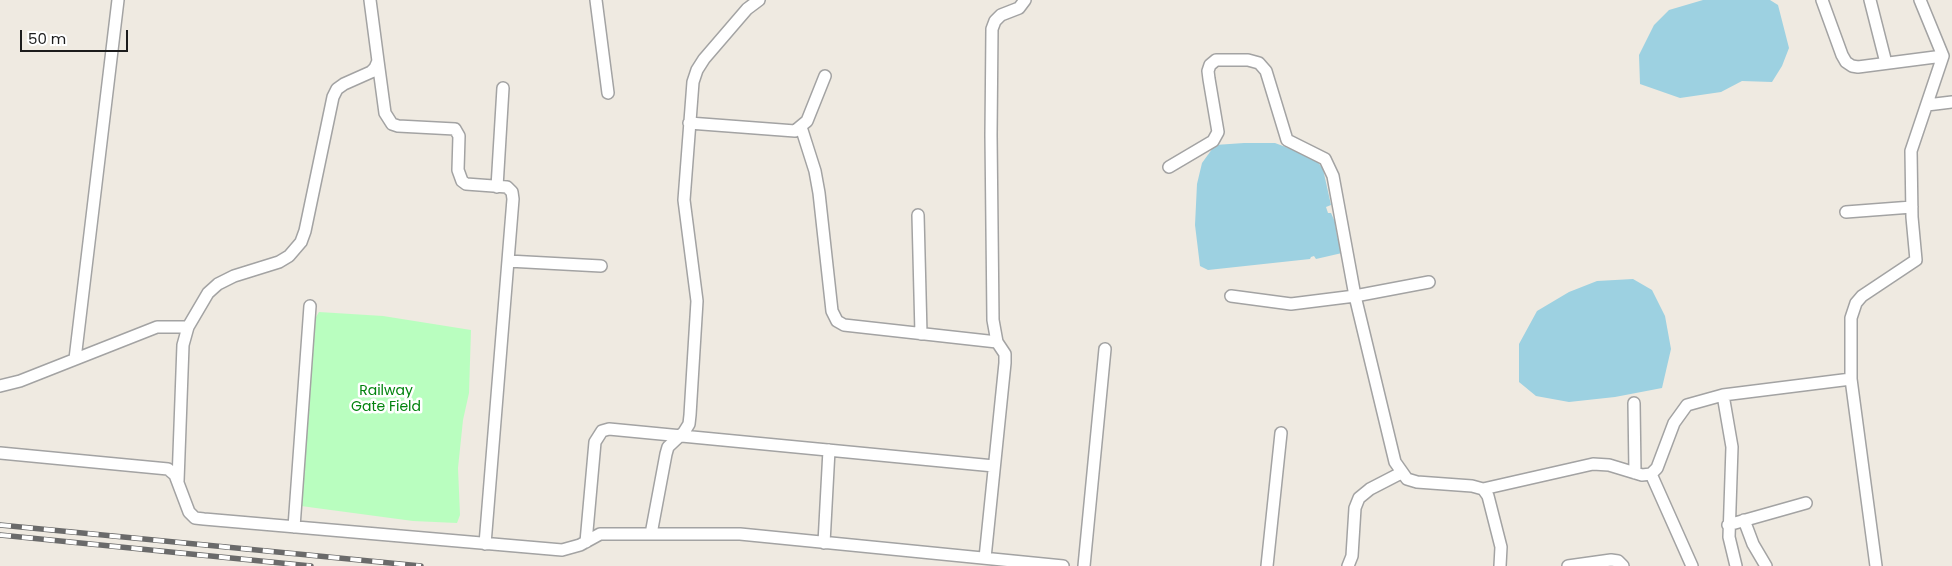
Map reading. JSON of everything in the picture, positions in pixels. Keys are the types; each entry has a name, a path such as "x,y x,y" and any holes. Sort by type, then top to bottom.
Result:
{"street":[{"path":"76,359 118,0"},
{"path":"370,0 385,113 392,124 398,126 452,127 460,136 458,170 462,181 466,184 507,187 512,192 513,199 485,544"},
{"path":"596,0 608,92"},
{"path":"985,558 1005,363 1005,354 997,342 993,320 992,29 995,21 1001,15 1019,8 1026,0"},
{"path":"1822,0 1846,62 1858,67 1943,56"},
{"path":"1870,0 1886,63"},
{"path":"1876,566 1851,378 1852,318 1856,303 1862,296 1916,260 1912,207 1911,151 1943,56 1920,0"},
{"path":"651,534 668,446 689,424 690,415 697,301 684,200 693,82 697,70 716,45 756,1"},
{"path":"1169,167 1213,141 1218,132 1208,71 1210,65 1216,60 1248,60 1259,63 1266,71 1287,140 1325,159 1330,168 1355,296 1396,462 1401,473 1417,482 1472,486 1483,489 1593,464 1609,464 1642,475 1651,474 1657,468 1674,423 1687,405 1723,395 1851,378"},
{"path":"178,483 183,345 188,328 208,293 218,284 234,276 279,262 295,251 305,231 333,97 337,89 344,84 371,72 378,61"},
{"path":"690,123 787,132 795,131 807,121 825,76"},
{"path":"497,186 503,88"},
{"path":"1927,105 1952,102"},
{"path":"801,127 815,171 832,311 837,321 844,325 997,342"},
{"path":"1846,212 1912,207"},
{"path":"918,215 921,334"},
{"path":"508,261 601,266"},
{"path":"1230,296 1283,304 1355,296 1429,282"},
{"path":"294,527 310,306"},
{"path":"0,386 20,381 156,327 188,328"},
{"path":"1084,566 1105,349"},
{"path":"1723,395 1732,447 1728,537 1736,566"},
{"path":"1634,403 1635,473"},
{"path":"586,542 595,442 602,431 609,429 994,466"},
{"path":"1267,566 1281,433"},
{"path":"824,543 829,450"},
{"path":"0,453 168,469 175,475 189,512 196,518 562,550 586,542 600,534 740,534 1063,566"},
{"path":"1348,566 1352,556 1355,508 1359,498 1401,473"},
{"path":"1651,474 1692,566"},
{"path":"1483,489 1488,496 1500,546 1500,566"},
{"path":"1728,524 1806,503"},
{"path":"1744,520 1753,544 1766,566"},
{"path":"1568,566 1611,560 1618,561 1623,566"}],"green space":[{"name":"Railway Gate Field","path":"319,312 383,316 471,330 469,393 463,420 458,468 460,515 457,523 413,521 301,506 313,322"}],"water":[{"path":"1703,0 1770,0 1778,5 1789,48 1782,66 1772,82 1742,81 1721,92 1680,98 1640,84 1639,55 1654,25 1669,10"},
{"path":"1275,143 1315,158 1323,169 1331,205 1326,207 1335,222 1342,253 1316,259 1314,256 1310,259 1208,270 1200,266 1195,225 1197,184 1202,163 1215,145"},
{"path":"1633,279 1652,290 1665,316 1671,349 1662,388 1615,397 1569,402 1536,396 1519,382 1519,344 1537,311 1569,292 1597,281"}],"railway":[{"path":"0,525 421,566"},
{"path":"0,535 311,566"}]}
